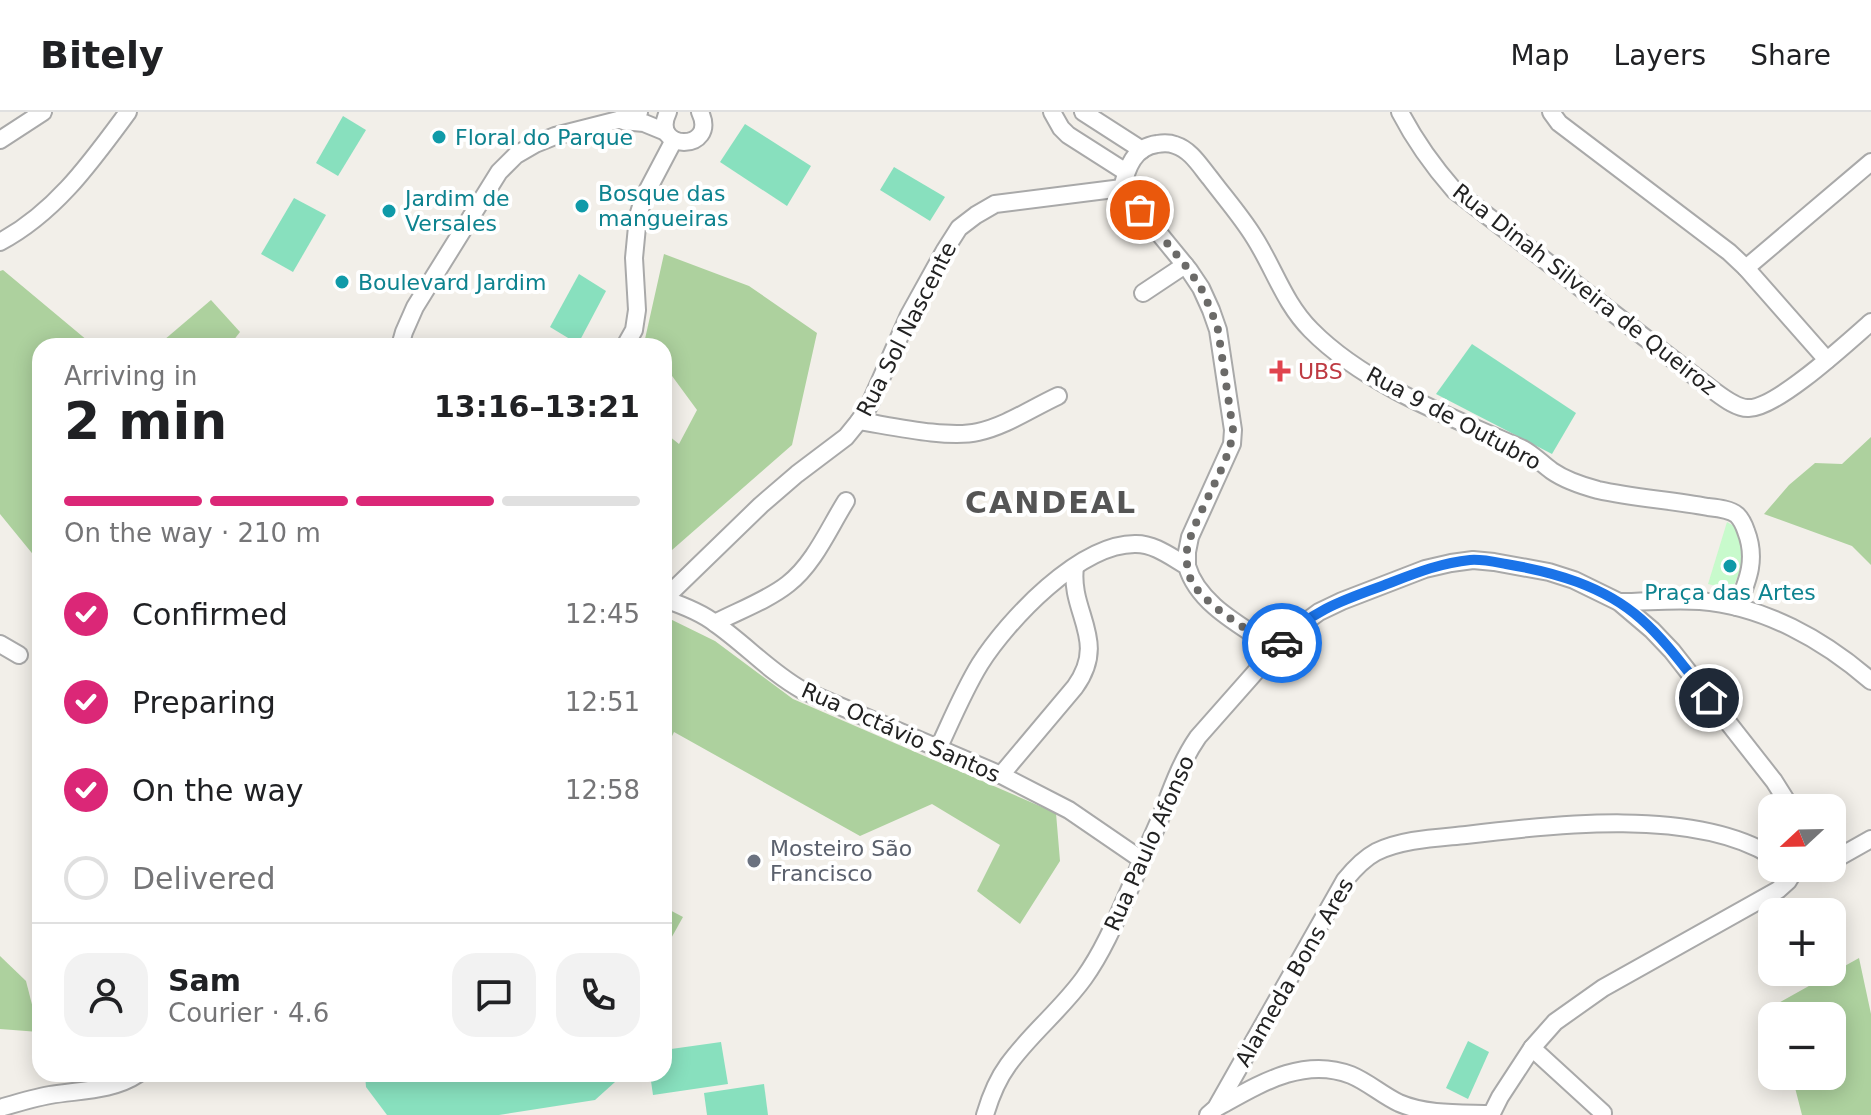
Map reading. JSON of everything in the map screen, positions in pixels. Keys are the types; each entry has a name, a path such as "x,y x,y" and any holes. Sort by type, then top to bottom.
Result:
{"street":[{"path":"0,140 43,112"},
{"path":"0,242 44,212 68,189 128,112"},
{"path":"402,338 415,307 499,172 516,155 561,134 639,112"},
{"path":"630,338 637,310 634,258 638,216 670,136 664,124 668,112"},
{"path":"618,120 644,123 681,143 689,143 696,140 702,120 713,112"},
{"path":"1052,112 1068,135 1124,180 1201,288 1218,330 1233,430 1226,459 1190,537 1187,566 1191,580 1209,602 1276,649"},
{"path":"1083,112 1142,150 1134,156 1124,180"},
{"name":"Rua Dinah Silveira de Queiroz","path":"1400,112 1432,165 1454,190 1732,403 1747,409 1765,404 1827,360 1871,322"},
{"path":"1551,112 1559,123 1746,268 1827,360"},
{"name":"Rua 9 de Outubro","path":"1142,150 1161,143 1178,145 1190,153 1254,237 1297,315 1325,344 1376,379 1523,449 1553,471 1580,484 1736,513 1752,549 1749,578 1737,607"},
{"path":"1746,268 1871,162"},
{"name":"Rua Sol Nascente","path":"672,591 761,505 846,437 859,421 869,406 909,315 959,228 995,204 1124,180"},
{"path":"1143,293 1185,265"},
{"path":"859,421 946,434 974,433 993,428 1058,396"},
{"path":"715,623 787,585 816,551 846,501"},
{"path":"939,747 961,698 999,638 1031,602 1075,567 1115,546 1137,544 1150,546 1187,566"},
{"name":"Rua Paulo Afonso","path":"985,1115 1007,1066 1061,1007 1100,954 1178,772 1198,737 1289,634 1302,623 1342,601 1425,569 1473,560 1549,572 1574,580 1619,602 1638,616 1672,651 1782,794"},
{"path":"1001,775 1075,687 1088,664 1089,642 1074,578 1075,567"},
{"name":"Rua Paulo Afonso","path":"1619,602 1699,601 1737,607 1813,638 1871,681"},
{"name":"Rua Octávio Santos","path":"672,602 715,623 782,679 802,690 1001,775 1069,810 1142,860"},
{"path":"0,644 19,655"},
{"name":"Alameda Bons Ares","path":"1212,1112 1345,880 1358,864 1377,852 1422,840 1494,831 1646,824 1714,832 1758,849"},
{"path":"1846,853 1871,839"},
{"path":"1212,1112 1273,1078 1294,1072 1330,1069 1352,1075 1399,1103 1421,1110 1491,1115 1532,1048 1555,1022 1603,988 1778,890 1787,882"},
{"path":"1532,1048 1603,1113"},
{"path":"0,1108 120,1082"}],"green space":[{"path":"343,116 366,130 338,176 316,163"},
{"path":"745,124 811,166 787,206 720,162"},
{"path":"894,167 945,197 930,221 880,190"},
{"path":"294,198 326,215 293,272 261,254"},
{"path":"664,254 749,286 817,333 792,445 672,550 672,438 679,444 697,410 672,376 672,338 645,338"},
{"path":"3,270 84,338 32,338 32,553 0,514 0,271"},
{"path":"579,274 606,291 581,338 568,338 550,327"},
{"path":"211,300 240,332 235,338 166,338"},
{"path":"1472,344 1576,413 1552,454 1436,394"},
{"path":"1871,437 1871,565 1852,546 1764,514 1789,485 1815,463 1842,464"},
{"path":"1727,522 1741,530 1744,561 1732,590 1708,584"},
{"path":"672,620 715,641 793,699 1056,813 1060,861 1020,924 977,891 1000,845 932,804 860,836 674,732 672,736"},
{"path":"672,911 683,917 672,937"},
{"path":"0,956 26,981 32,1005 32,1031 0,1029"},
{"path":"1859,958 1871,1014 1871,1115 1802,1115 1796,1090 1846,1090 1846,1002 1780,1002 1809,986 1846,986 1846,965"},
{"path":"1468,1041 1489,1052 1468,1099 1446,1088"},
{"path":"721,1042 728,1084 653,1095 651,1082 672,1082 672,1049"},
{"path":"366,1082 615,1082 595,1100 499,1115 387,1115"},
{"path":"764,1084 768,1115 707,1115 704,1093"}],"way so far":[{"path":"1140,210 1189,270 1211,310 1218,330 1233,430 1226,459 1190,537 1187,566 1191,580 1209,602 1276,649 1282,643"}],"place":[{"name":"Floral do Parque","path":"439,137"},
{"name":"Bosque das mangueiras","path":"582,206"},
{"name":"Jardim de Versales","path":"389,211"},
{"name":"Boulevard Jardim","path":"342,282"},
{"name":"UBS","path":"1280,371"},
{"name":"Praça das Artes","path":"1730,566"},
{"name":"Mosteiro São Francisco","path":"754,861"}],"district":[{"name":"CANDEAL","path":"1051,503"}],"route":[{"path":"1282,643 1302,623 1319,612 1425,569 1473,560 1494,562 1549,572 1574,580 1619,602 1638,616 1672,651 1709,698"}]}
